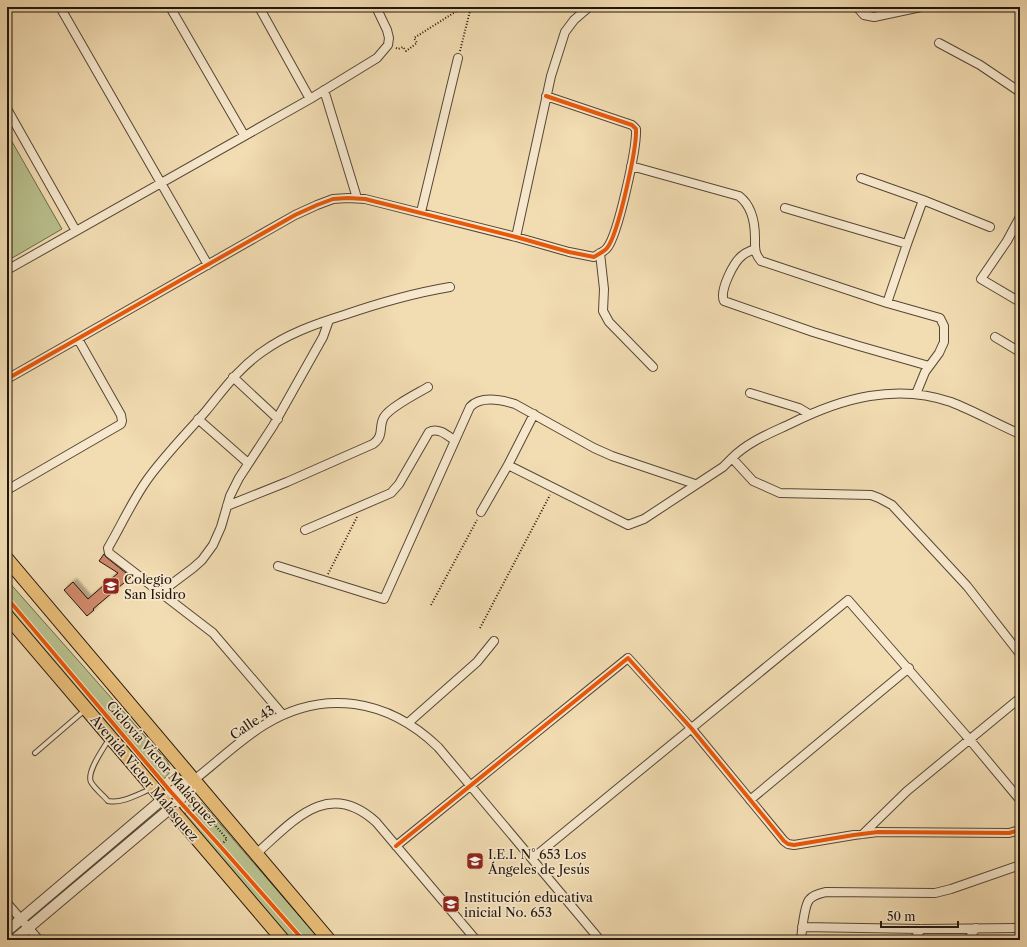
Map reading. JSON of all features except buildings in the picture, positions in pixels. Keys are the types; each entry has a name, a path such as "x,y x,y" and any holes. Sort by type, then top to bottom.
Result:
{"main road":[{"path":"7,559 329,940"},
{"name":"Avenida Victor Malásquez","path":"7,616 283,940"}],"street":[{"path":"60,7 208,265"},
{"path":"170,7 244,135"},
{"path":"259,7 310,98"},
{"path":"7,270 324,90 377,58 388,45 388,34 376,7"},
{"path":"857,7 864,15 874,17 921,7"},
{"path":"516,237 546,96 565,32 584,8"},
{"path":"939,43 980,65 1020,92"},
{"path":"421,212 458,58"},
{"path":"324,90 357,198"},
{"path":"7,379 295,216 317,205 340,198 357,198 377,201 568,252 594,257 607,249 615,230 631,166 636,131 634,126 546,96"},
{"path":"7,109 76,231"},
{"path":"631,166 739,196 748,205 752,216 755,238 754,249 761,261 887,303 937,317 942,321 945,331 944,342 939,353 922,378 916,394"},
{"path":"861,178 923,200 990,228"},
{"path":"887,303 923,200"},
{"path":"785,208 907,244"},
{"path":"1020,217 1007,240 981,279 1020,302"},
{"path":"754,249 743,254 733,266 722,294 724,300 839,340 929,366"},
{"path":"600,253 604,289 603,311 609,322 653,367"},
{"path":"283,715 213,633 109,553 108,548 147,481 169,451 233,377 252,359 296,332 329,320 395,298 450,287"},
{"path":"161,592 193,568 208,552 221,526 234,486 278,419 323,337 329,320"},
{"path":"994,337 1020,352"},
{"path":"7,490 121,424 121,415 78,339"},
{"path":"233,377 278,419"},
{"path":"227,506 287,482 373,444 380,438 382,421 387,413 428,387"},
{"path":"508,465 628,525 644,520 695,484 723,467 750,443 809,414 845,402 876,394 894,392 916,394 950,402 1020,434"},
{"path":"750,394 799,408 809,414"},
{"path":"278,566 384,599 470,407 481,401 503,400 521,407 612,456 695,484"},
{"path":"481,512 508,465 534,414"},
{"path":"198,419 248,463"},
{"path":"305,530 391,493 397,488 429,432 438,430 454,440"},
{"path":"732,458 753,481 780,493 871,495 892,505 967,586 1020,654"},
{"path":"532,858 692,729 848,600 909,668 1020,800"},
{"path":"408,722 477,662 494,641"},
{"path":"396,846 628,658 692,729 784,841 791,845 863,834 934,832 1009,833 1020,830"},
{"path":"750,800 909,668"},
{"path":"863,834 907,791 1020,698"},
{"name":"Calle 43","path":"194,780 254,732 283,715 314,706 338,703 379,710 408,722 428,737 438,747 600,940"},
{"path":"14,940 167,803 171,792 194,780"},
{"path":"7,931 167,803"},
{"path":"256,854 306,813 318,806 334,803 346,804 354,807 369,816 476,940"},
{"path":"801,940 802,927 810,899 818,894 826,892 935,893 951,889 1020,865"},
{"path":"7,903 39,940"},
{"path":"802,927 921,929 1020,928"},
{"path":"968,940 976,928"},
{"path":"914,940 921,929"}],"lane":[{"path":"35,753 86,709"},
{"path":"110,736 91,770 90,777 92,782 100,792 108,801 112,802 122,800 154,788"}],"path":[{"path":"398,49 403,46 406,51 417,43 414,38 463,7"},
{"path":"458,58 471,7"},
{"path":"480,628 548,498"},
{"path":"327,576 360,511"},
{"path":"431,605 481,512"},
{"path":"200,808 227,839 220,846"}],"green space":[{"path":"7,133 62,229 7,261"},
{"path":"7,580 167,761 171,769 165,778 155,780 7,607"},
{"path":"196,802 202,803 320,940 289,940 186,819 186,808 190,804"}],"cycle path":[{"path":"7,379 295,215 333,199 365,199 569,252 594,257 607,248 616,227 630,172 636,129 632,125 546,96"},
{"name":"Ciclovía Víctor Malásquez","path":"7,598 171,792 303,940"},
{"path":"396,846 628,658 692,729 788,844 794,845 878,832 1009,833 1020,830"}],"place":[{"name":"Colegio San Isidro","path":"111,586"},
{"name":"I.E.I. N° 653 Los Ángeles de Jesús","path":"475,861"},
{"name":"Institución educativa inicial No. 653","path":"451,904"}]}
